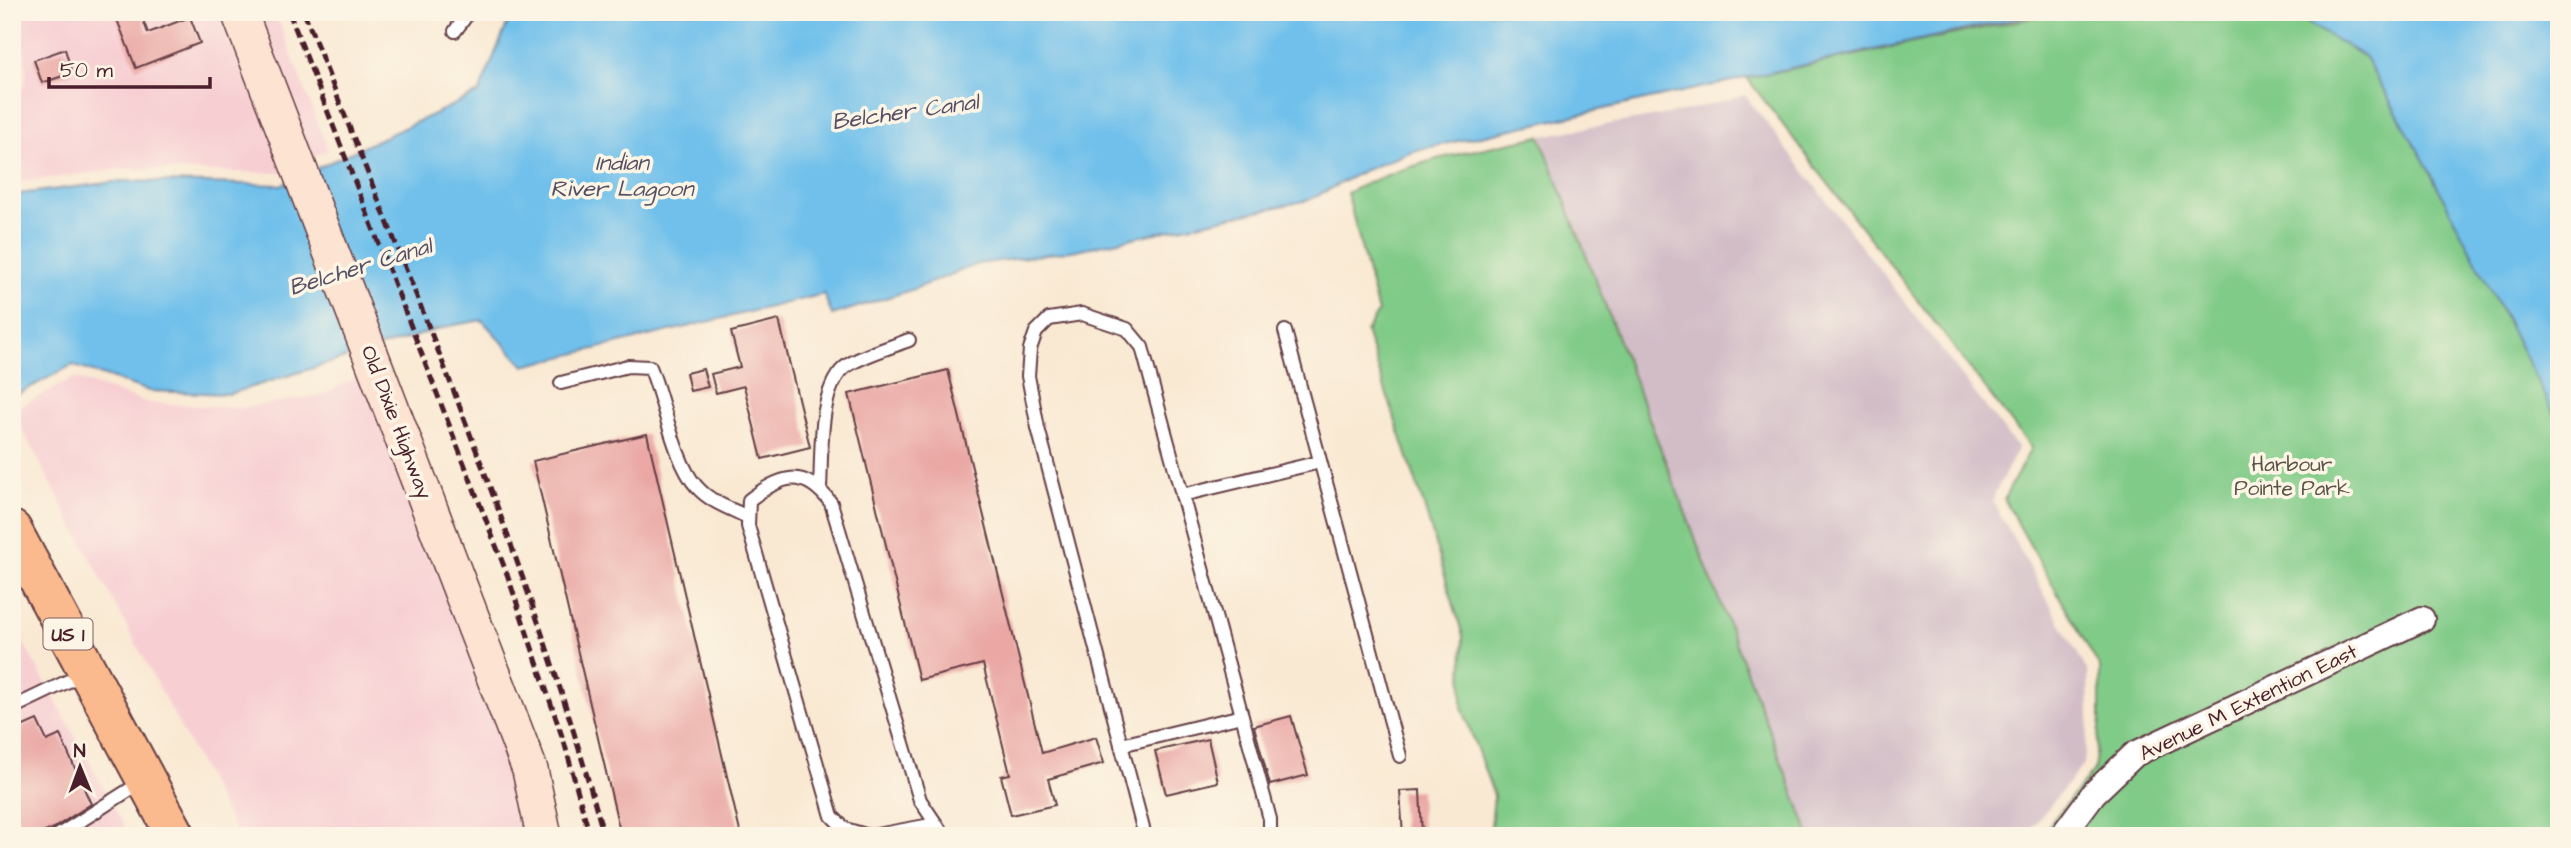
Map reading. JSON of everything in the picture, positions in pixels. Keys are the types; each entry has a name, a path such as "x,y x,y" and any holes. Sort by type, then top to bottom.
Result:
{"main road":[{"name":"US 1","path":"12,530 176,836"}],"street":[{"name":"Old Dixie Highway","path":"239,12 530,770 544,836"},
{"name":"Avenue M Extention East","path":"2062,836 2094,793 2135,754 2422,619"}],"lane":[{"path":"455,30 469,12"},
{"path":"1145,836 1038,428 1028,376 1030,349 1035,332 1049,320 1082,314 1127,329 1142,347 1270,819 1270,834 1267,836"},
{"path":"1285,331 1400,756"},
{"path":"820,488 827,401 837,375 846,366 909,340"},
{"path":"561,383 628,366 650,367 680,458 695,486 708,497 748,517"},
{"path":"1182,495 1320,461"},
{"path":"936,824 870,836 845,829 832,816 748,526 749,500 773,482 802,478 820,488 831,503 920,800 936,824 944,836"},
{"path":"12,708 89,671"},
{"path":"1121,745 1242,716"},
{"path":"58,836 146,780"}],"shaded area":[{"path":"12,12 227,12 288,169 279,173 122,169 12,183 12,105 25,83 26,75 24,49 12,20"},
{"path":"251,12 275,12 328,150 308,159"},
{"path":"1745,95 2018,449 1993,502 2088,672 2089,719 2084,764 2025,836 1810,836 1540,136 1686,111"},
{"path":"362,374 507,734 533,836 238,836 15,416 12,417 12,411 74,378 149,403 242,408 323,395"},
{"path":"12,622 130,836 12,836"}],"green space":[{"name":"Harbour Pointe Park","path":"2060,12 2289,12 2365,57 2426,164 2559,423 2559,836 2040,836 2094,770 2100,720 2100,668 2004,499 2031,448 1747,78"},
{"path":"1540,136 1810,836 1490,836 1494,796 1462,707 1463,636 1424,506 1366,332 1378,312 1347,193 1417,165"}],"water":[{"name":"Indian River Lagoon","path":"512,12 2047,12 1412,151 1363,171 1309,200 1077,250 978,264 914,289 832,315 824,294 524,366 482,320 449,326 229,394 149,391 72,365 12,397 12,195 123,181 281,185 479,93"},
{"path":"2289,12 2559,12 2559,423 2426,164 2365,57"}],"building":[{"path":"127,12 140,12 148,33 190,17 200,43 136,68 116,17"},
{"path":"65,49 72,73 42,83 34,60"},
{"path":"779,320 810,447 762,459 744,386 716,393 711,374 740,367 731,332"},
{"path":"703,369 708,387 690,391 686,373"},
{"path":"948,370 1042,753 1096,737 1104,763 1048,779 1055,805 1011,815 1001,776 1010,774 983,664 919,680 849,394"},
{"path":"647,434 741,836 621,836 533,461"},
{"path":"1291,716 1308,775 1270,785 1254,726"},
{"path":"37,720 47,741 60,735 91,804 54,828 36,836 12,836 12,731"},
{"path":"1208,739 1218,782 1166,794 1155,751"},
{"path":"1420,790 1422,836 1403,836 1400,791"}],"railway":[{"path":"289,12 507,574 565,745 590,836"},
{"path":"304,12 503,523 540,627 604,836"}],"water label":[{"name":"Belcher Canal","path":"905,111"},
{"name":"Belcher Canal","path":"360,266"}]}
